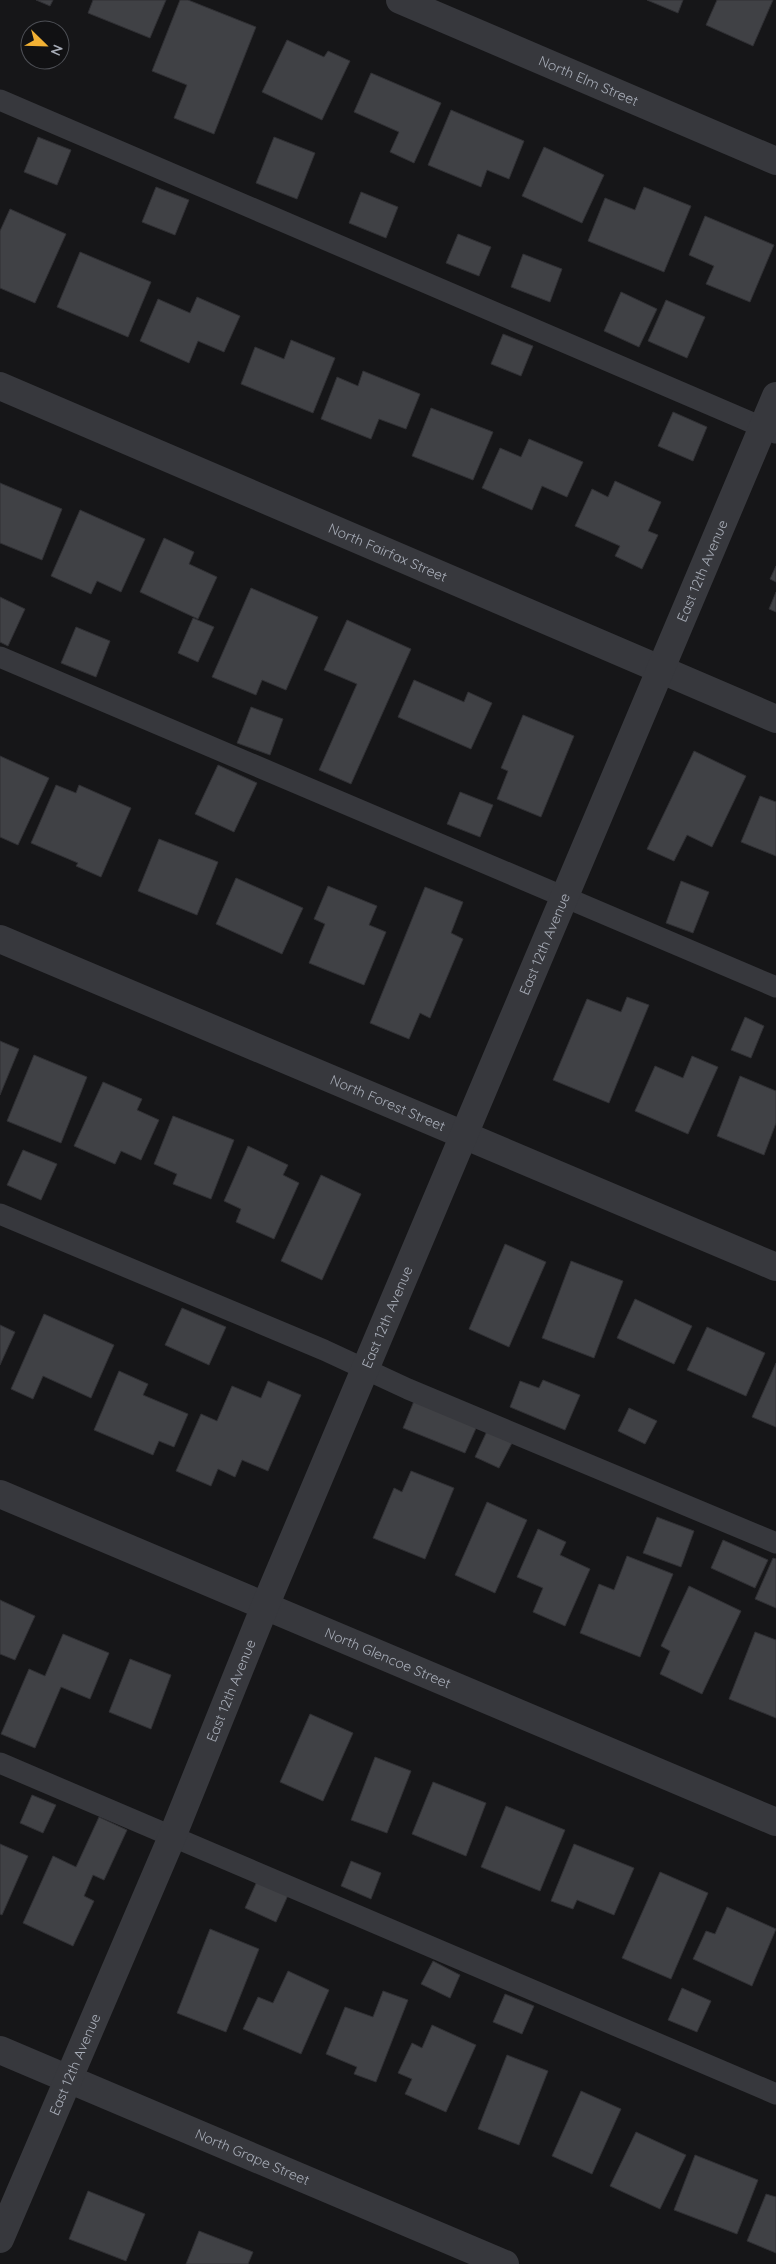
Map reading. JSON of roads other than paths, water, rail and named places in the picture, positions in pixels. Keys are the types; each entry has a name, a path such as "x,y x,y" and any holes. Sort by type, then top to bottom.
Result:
{"street":[{"name":"North Elm Street","path":"400,0 776,161"},
{"name":"North Fairfax Street","path":"0,386 776,719"},
{"name":"East 12th Avenue","path":"0,2239 172,1837 265,1606 659,670 769,431 776,396"},
{"name":"North Forest Street","path":"0,939 776,1267"},
{"name":"North Glencoe Street","path":"0,1494 776,1822"},
{"name":"North Grape Street","path":"0,2050 505,2264"}],"lane":[{"path":"0,100 769,431"},
{"path":"0,656 776,987"},
{"path":"0,1214 366,1369 408,1389 776,1543"},
{"path":"0,1763 776,2094"}]}
